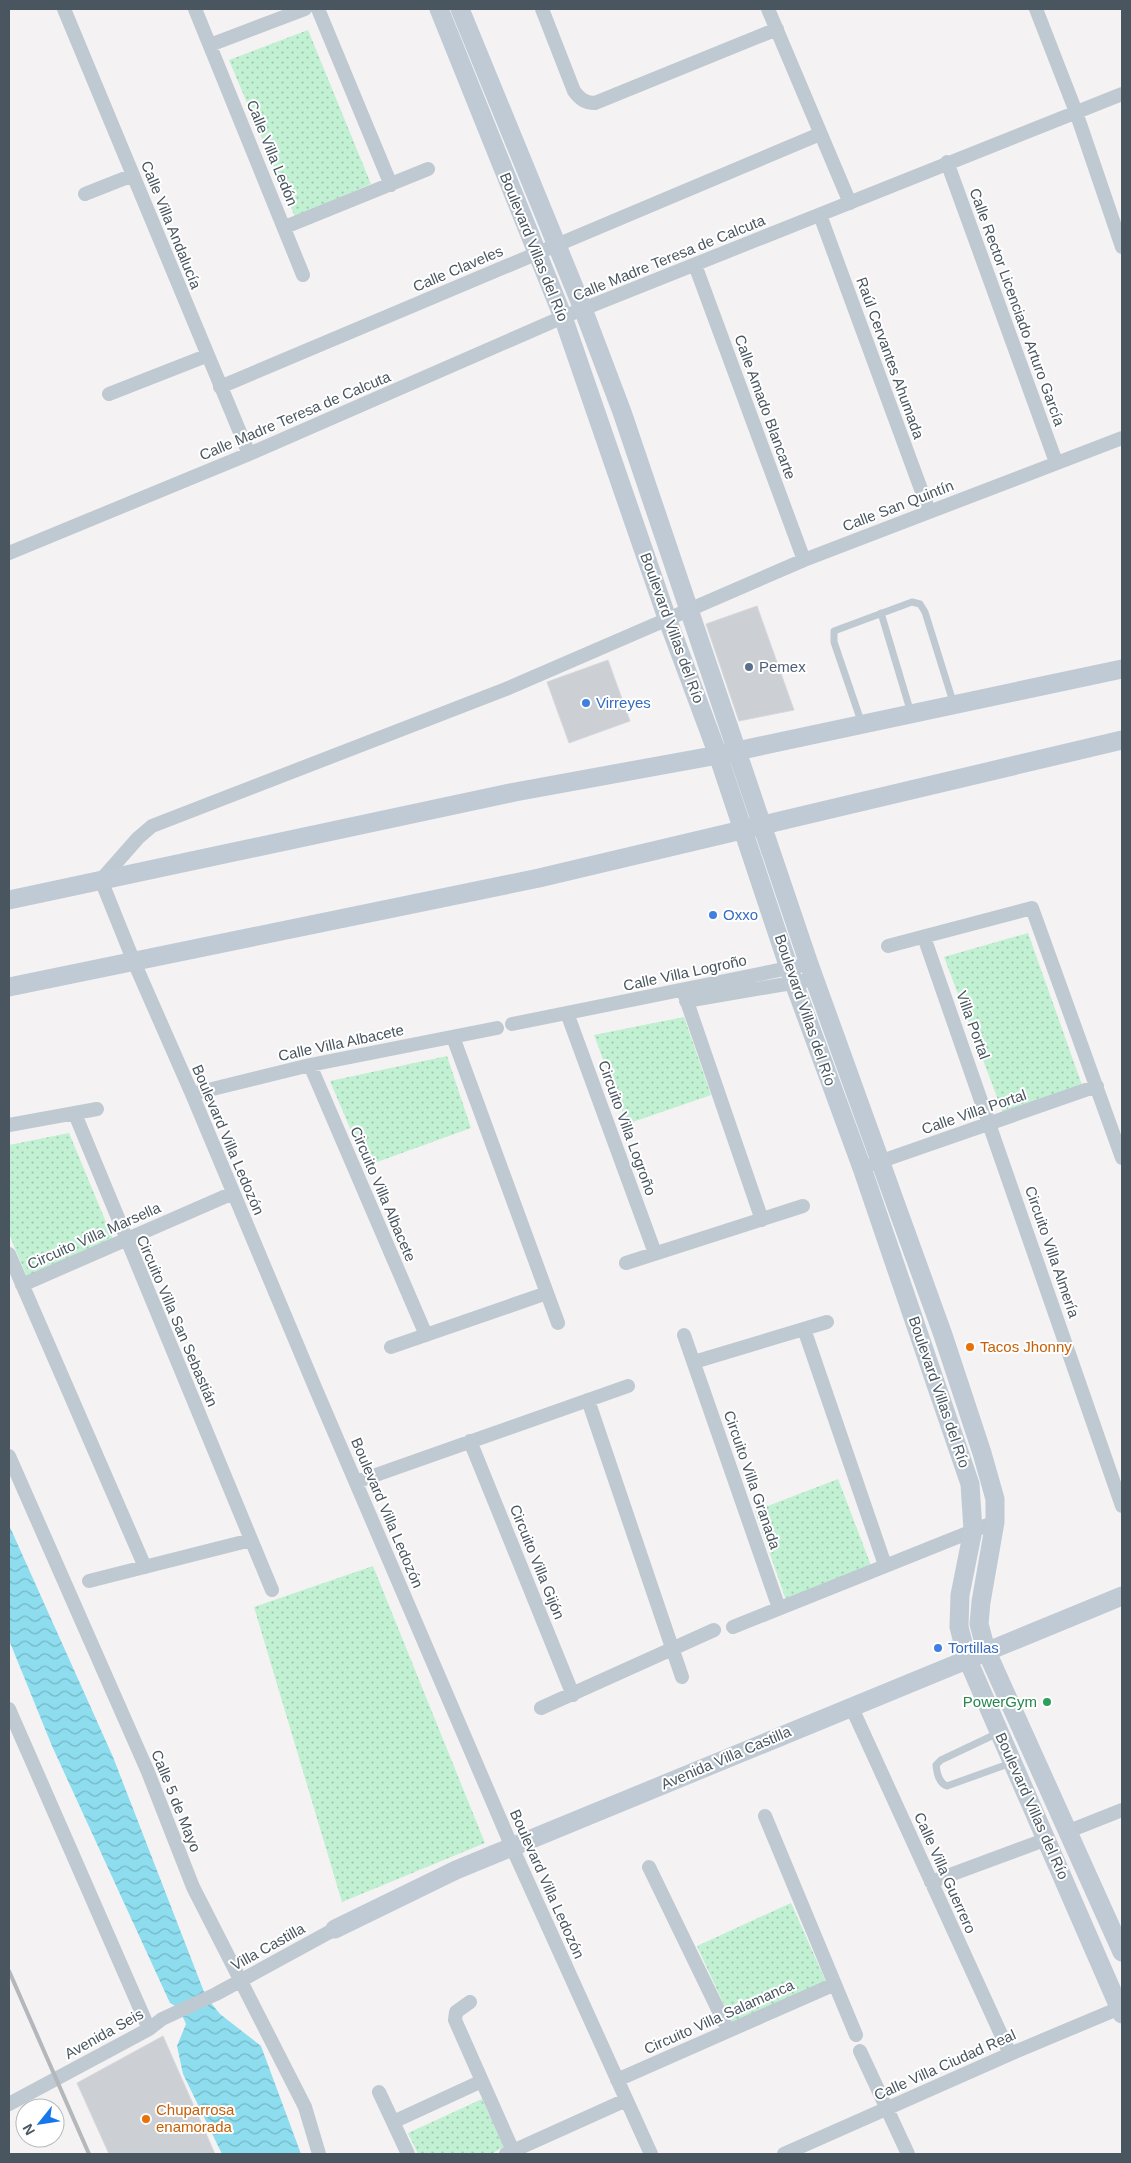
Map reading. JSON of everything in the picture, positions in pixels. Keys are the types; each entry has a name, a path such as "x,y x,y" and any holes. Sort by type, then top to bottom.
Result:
{"street":[{"name":"Calle Villa Andalucía","path":"64,9 206,356 249,454"},
{"name":"Calle Villa Ledón","path":"195,9 303,275"},
{"path":"210,45 304,9"},
{"path":"318,9 390,185"},
{"name":"Boulevard Villas del Río","path":"439,9 563,318 667,618 718,756 792,975 862,1168 970,1484 973,1530 960,1603 959,1627 967,1658 1121,2010"},
{"name":"Boulevard Villas del Río","path":"460,9 583,309 622,412 812,972 944,1334 995,1499 994,1522 981,1602 980,1624 986,1650 1122,1952"},
{"path":"542,9 574,91 585,101 595,103 777,29"},
{"path":"768,9 850,203"},
{"path":"1036,9 1076,112 1122,247"},
{"name":"Calle Madre Teresa de Calcuta","path":"9,553 249,454 583,309 820,216 947,162 1122,94"},
{"name":"Calle Claveles","path":"220,387 820,134"},
{"name":"Calle Rector Licenciado Arturo García","path":"947,162 1056,462"},
{"path":"285,227 428,169"},
{"path":"85,194 133,175"},
{"name":"Raúl Cervantes Ahumada","path":"820,216 929,511"},
{"name":"Calle Amado Blancarte","path":"695,265 804,560"},
{"path":"109,394 206,356"},
{"name":"Calle San Quintín","path":"101,880 138,838 152,826 506,688 804,560 1122,438"},
{"path":"9,900 515,792 718,756 1122,669"},
{"path":"9,987 539,878 1122,740"},
{"name":"Boulevard Villa Ledozón","path":"101,880 232,1193 512,1847 651,2154"},
{"path":"888,946 1032,908 1122,1158"},
{"name":"Villa Portal","path":"924,937 991,1124"},
{"path":"792,975 812,972"},
{"name":"Calle Villa Logroño","path":"567,1013 685,996 792,975"},
{"path":"685,996 762,1220"},
{"path":"512,1024 567,1013"},
{"name":"Circuito Villa Logroño","path":"567,1013 656,1253"},
{"name":"Calle Villa Albacete","path":"192,1094 310,1065 497,1028"},
{"path":"453,1037 558,1323"},
{"name":"Circuito Villa Albacete","path":"310,1065 426,1335"},
{"name":"Calle Villa Portal","path":"862,1168 1097,1086"},
{"path":"9,1125 97,1109"},
{"name":"Circuito Villa San Sebastián","path":"75,1114 272,1590"},
{"name":"Circuito Villa Almería","path":"991,1124 1117,1474 1122,1506"},
{"name":"Circuito Villa Marsella","path":"22,1285 232,1193"},
{"path":"626,1263 803,1206"},
{"path":"9,1254 145,1566"},
{"path":"391,1348 547,1293"},
{"path":"694,1362 828,1322"},
{"path":"804,1329 885,1565"},
{"name":"Circuito Villa Granada","path":"684,1335 779,1608"},
{"path":"356,1482 628,1386"},
{"path":"588,1400 682,1676"},
{"name":"Circuito Villa Gijón","path":"470,1441 573,1695"},
{"name":"Calle 5 de Mayo","path":"9,1456 148,1772 193,1887 239,1981 305,2107 319,2154"},
{"path":"733,1627 994,1522"},
{"path":"89,1581 251,1540"},
{"name":"Avenida Villa Castilla","path":"335,1929 456,1870 986,1650 1122,1596"},
{"path":"540,1708 573,1695 714,1630"},
{"name":"Calle Villa Guerrero","path":"851,1706 1010,2054"},
{"path":"9,1709 149,2028"},
{"path":"1069,1831 1122,1810"},
{"path":"765,1816 856,2035"},
{"path":"931,1882 1047,1839"},
{"path":"649,1868 728,2030"},
{"name":"Villa Castilla","path":"216,1994 335,1929"},
{"name":"Circuito Villa Salamanca","path":"617,2080 835,1984"},
{"name":"Avenida Seis","path":"9,2104 149,2028 162,2019 216,1994"},
{"path":"470,2002 456,2012 455,2020 482,2081 509,2153 626,2100"},
{"name":"Calle Villa Ciudad Real","path":"784,2154 1010,2054 1121,2010"},
{"path":"860,2051 908,2154"},
{"path":"393,2122 482,2081"},
{"path":"379,2092 408,2154"}],"lane":[{"path":"862,724 834,642 834,631 912,602 920,604 925,612 954,705"},
{"path":"881,613 911,714"},
{"path":"999,1733 941,1760 936,1766 937,1773 943,1784 947,1786 1012,1762"}],"green space":[{"path":"308,30 371,184 295,217 229,60"},
{"path":"1028,933 1082,1085 1003,1113 944,957"},
{"path":"684,1017 711,1095 627,1124 594,1035"},
{"path":"447,1056 471,1128 366,1166 330,1081"},
{"path":"69,1133 113,1239 27,1277 9,1234 9,1145"},
{"path":"838,1479 872,1568 787,1603 755,1511"},
{"path":"373,1566 485,1843 342,1902 254,1607"},
{"path":"791,1903 827,1984 734,2027 697,1946"},
{"path":"482,2099 504,2147 491,2154 418,2154 408,2133"}],"water":[{"path":"9,1525 113,1757 206,1997 220,2014 261,2046 301,2154 222,2154 183,2074 177,2046 186,2024 179,2008 170,2003 52,1746 9,1640"}],"building":[{"name":"Pemex","path":"757,606 794,710 739,721 706,624"},
{"path":"608,660 630,721 569,743 547,682"},
{"name":"Chuparrosa enamorada","path":"163,2036 215,2154 109,2154 77,2083"}],"railway":[{"path":"9,1971 89,2154"}],"place":[{"name":"Pemex","path":"749,667"},
{"name":"Virreyes","path":"586,703"},
{"name":"Oxxo","path":"713,915"},
{"name":"Tacos Jhonny","path":"970,1347"},
{"name":"Tortillas","path":"938,1648"},
{"name":"PowerGym","path":"1047,1702"},
{"name":"Chuparrosa enamorada","path":"146,2119"}]}
